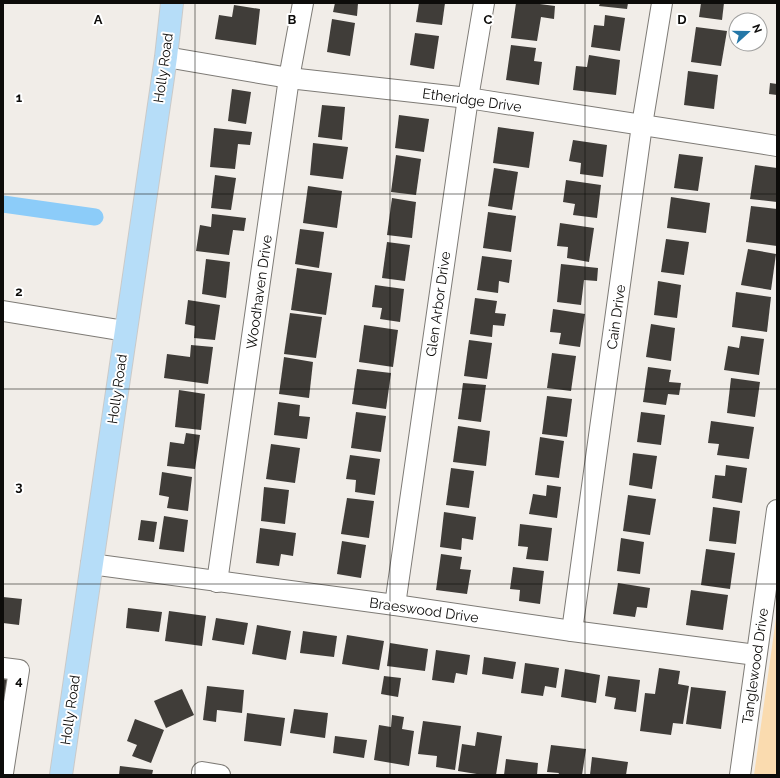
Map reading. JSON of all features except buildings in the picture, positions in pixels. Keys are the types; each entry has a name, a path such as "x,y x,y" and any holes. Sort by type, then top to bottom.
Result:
{"main road":[{"name":"Holly Road","path":"61,775 166,57 172,3"}],"street":[{"name":"Woodhaven Drive","path":"217,582 289,78 304,3"},
{"name":"Glen Arbor Drive","path":"395,605 468,98 484,3"},
{"name":"Cain Drive","path":"572,631 642,125 662,3"},
{"name":"Etheridge Drive","path":"166,57 289,78 468,98 777,146"},
{"path":"3,310 125,331"},
{"name":"Tanglewood Drive","path":"740,775 776,523"},
{"name":"Braeswood Drive","path":"91,564 756,655"},
{"path":"3,668 19,670 3,773"}],"shaded area":[{"path":"777,611 777,775 754,775"}],"waterway":[{"path":"3,204 95,217"}]}
